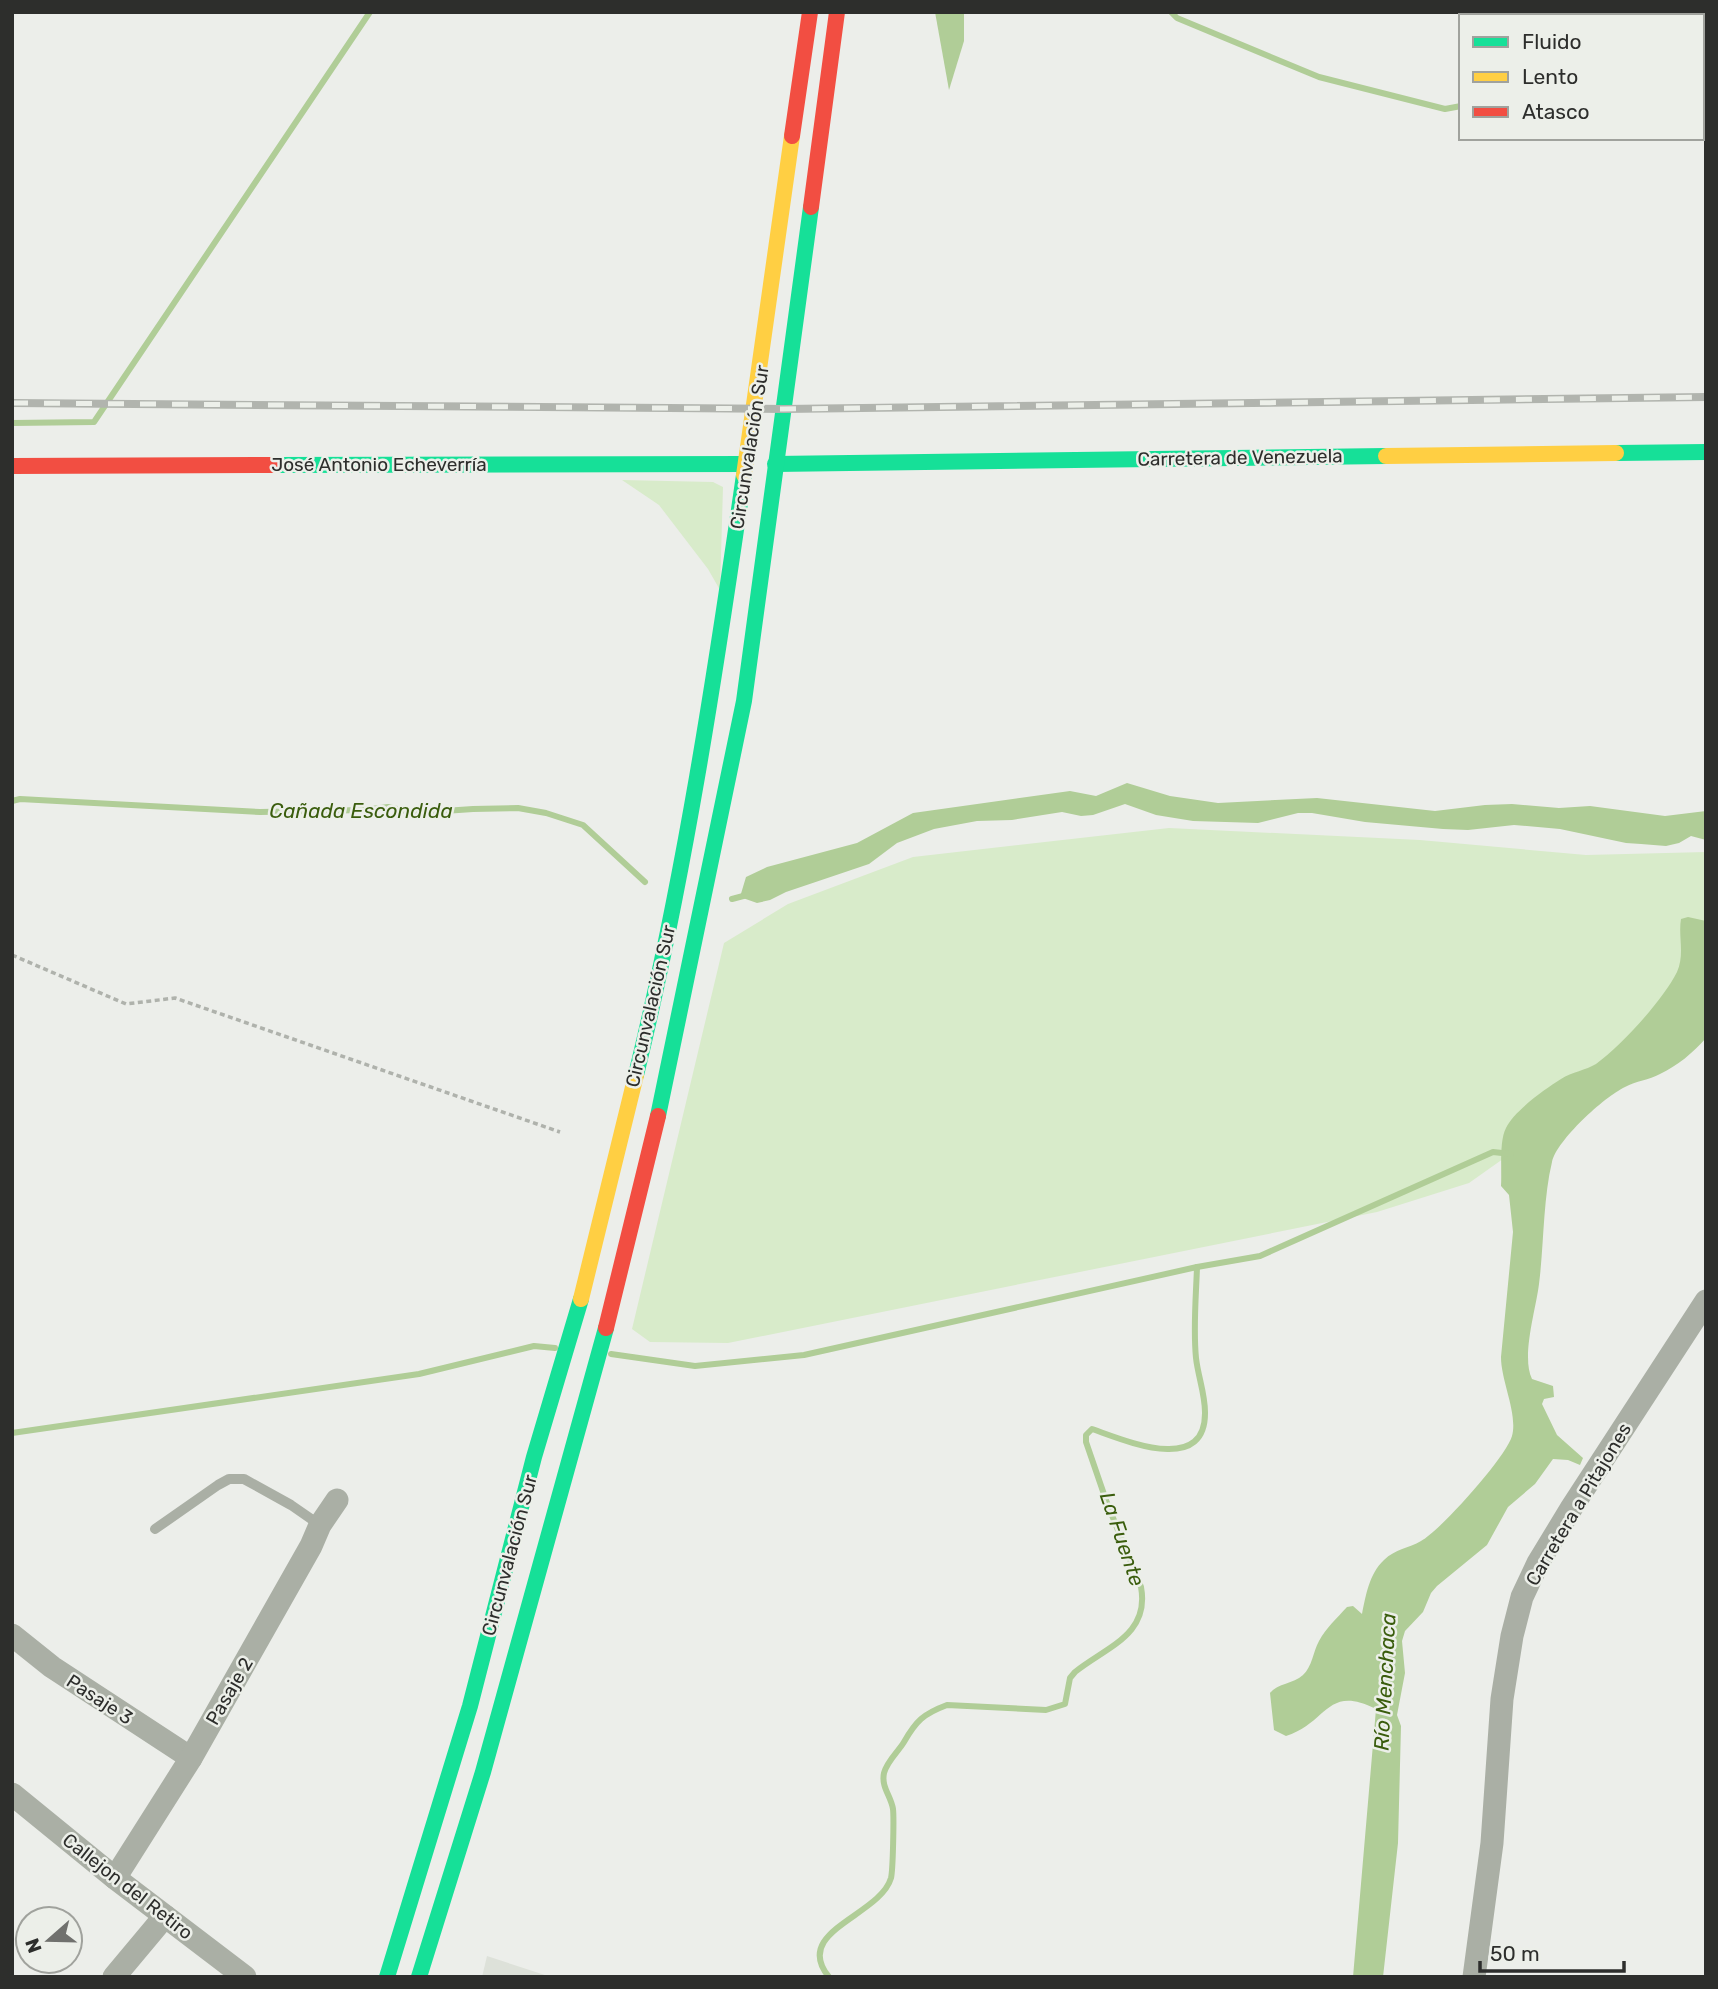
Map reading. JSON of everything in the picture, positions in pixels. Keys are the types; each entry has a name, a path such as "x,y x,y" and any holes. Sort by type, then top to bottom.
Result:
{"main road":[{"name":"Circunvalación Sur","path":"387,1977 470,1706 534,1457 565,1360 662,967 721,633 810,12"},
{"name":"Circunvalación Sur","path":"419,1977 483,1772 603,1339 652,1145 744,701 837,12"},
{"name":"Carretera de Venezuela","path":"745,464 1706,452"},
{"name":"José Antonio Echeverría","path":"12,466 745,464"}],"street":[{"name":"Carretera a Pitajones","path":"1474,1977 1492,1843 1502,1699 1512,1636 1522,1597 1538,1563 1572,1507 1706,1301"},
{"name":"Pasaje 2","path":"116,1878 191,1758 312,1546 320,1525 337,1500"},
{"name":"Pasaje 3","path":"12,1634 52,1667 191,1758"},
{"name":"Callejon del Retiro","path":"12,1794 245,1977"},
{"path":"114,1977 165,1916"}],"lane":[{"path":"155,1529 229,1479 244,1479 320,1525"}],"path":[{"path":"12,955 125,1004 175,998 560,1132"}],"shaded area":[{"path":"622,480 713,482 723,487 720,590 708,569 659,505"},
{"path":"1169,828 1420,840 1586,855 1706,852 1706,948 1628,1042 1510,1154 1469,1183 1377,1212 728,1343 650,1342 632,1329 724,943 788,904 913,857"},
{"path":"487,1956 551,1977 482,1977"}],"water":[{"path":"935,12 964,12 964,41 949,90"},
{"path":"1127,783 1170,796 1218,803 1317,798 1435,811 1512,804 1559,808 1590,806 1665,816 1706,811 1706,840 1691,836 1666,846 1626,843 1560,829 1514,825 1468,830 1443,829 1365,822 1312,813 1298,813 1258,823 1193,821 1156,815 1125,804 1093,815 1081,816 1062,812 1012,820 977,821 934,829 897,843 869,864 770,900 757,903 740,897 746,877 767,867 857,843 913,813 1070,791 1096,796"},
{"name":"Río Menchaca","path":"1688,917 1706,921 1706,1038 1673,1067 1625,1087 1594,1109 1563,1142 1552,1162 1549,1176 1539,1284 1530,1333 1529,1370 1532,1379 1553,1386 1554,1397 1544,1399 1542,1404 1557,1435 1583,1458 1580,1465 1568,1460 1553,1459 1535,1484 1508,1507 1487,1545 1437,1586 1423,1612 1405,1631 1402,1641 1405,1673 1397,1715 1401,1726 1398,1843 1383,1977 1353,1977 1376,1709 1360,1702 1337,1703 1311,1723 1286,1736 1274,1730 1270,1693 1306,1672 1322,1636 1347,1607 1353,1606 1362,1614 1369,1585 1384,1560 1393,1553 1421,1541 1443,1523 1486,1476 1507,1446 1512,1436 1513,1418 1501,1357 1513,1232 1509,1195 1501,1186 1502,1148 1506,1128 1530,1101 1565,1077 1596,1064 1641,1022 1677,972 1681,959 1681,919"}],"waterway":[{"path":"12,423 94,422 370,12"},
{"path":"1171,12 1177,18 1319,77 1445,109 1459,106"},
{"name":"Cañada Escondida","path":"12,801 20,799 260,812 388,807 415,813 518,808 546,813 583,825 645,882"},
{"name":"Cañada Escondida","path":"732,899 747,895"},
{"path":"611,1354 695,1366 804,1355 1197,1267 1260,1256 1493,1152 1511,1154"},
{"name":"La Fuente","path":"829,1977 820,1961 821,1947 829,1935 884,1891 891,1878 893,1809 884,1783 884,1773 917,1723 926,1715 947,1705 1046,1710 1065,1704 1070,1678 1075,1672 1123,1638 1139,1617 1141,1587 1107,1503 1086,1435 1092,1429 1161,1449 1178,1448 1192,1443 1202,1432 1205,1405 1196,1358 1195,1335 1197,1267"},
{"path":"12,1433 419,1374 534,1346 555,1348"}],"railway":[{"path":"12,403 784,409 1706,397"}],"traffic: fast":[{"path":"658,1116 744,701 811,207"},
{"path":"1616,453 1706,452"},
{"path":"775,464 1386,456"},
{"path":"274,465 745,464"},
{"path":"636,1075 684,852 744,475"},
{"path":"387,1977 470,1706 534,1457 581,1299"},
{"path":"419,1977 483,1772 606,1328"}],"traffic: slow":[{"path":"744,475 792,136"},
{"path":"1386,456 1616,453"},
{"path":"581,1299 636,1075"}],"traffic: jam":[{"path":"792,136 810,12"},
{"path":"811,207 837,12"},
{"path":"12,466 274,465"},
{"path":"606,1328 658,1116"}]}
